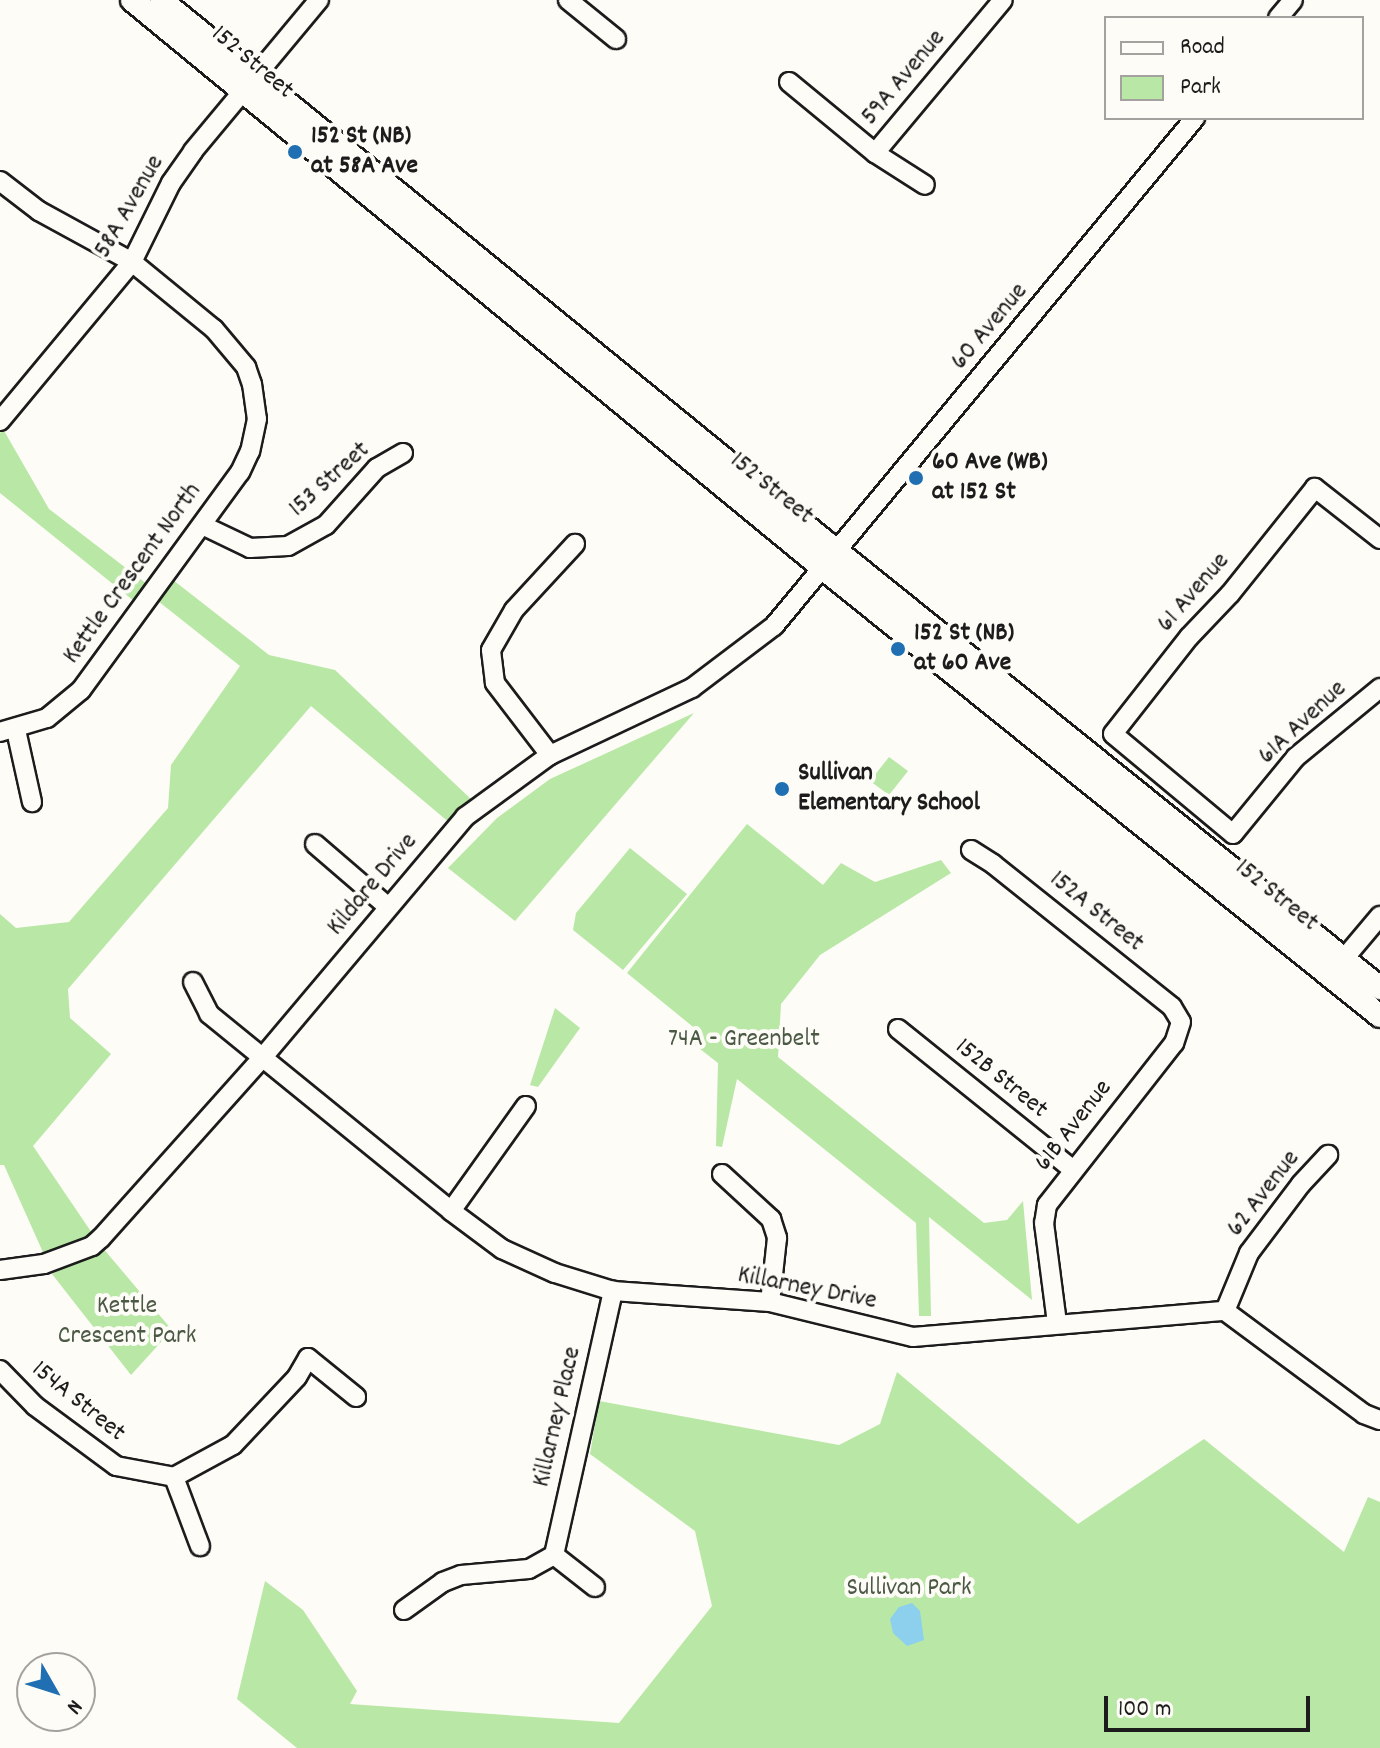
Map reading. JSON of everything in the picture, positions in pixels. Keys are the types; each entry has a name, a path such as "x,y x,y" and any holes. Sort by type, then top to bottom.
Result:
{"main road":[{"name":"152 Street","path":"132,0 249,86 830,560 1338,967 1380,1016"},
{"name":"152 Street","path":"161,0 249,86"},
{"name":"152 Street","path":"1338,967 1380,988"}],"street":[{"name":"58A Avenue","path":"0,421 132,262 178,171 319,0"},
{"path":"568,0 616,39"},
{"name":"59A Avenue","path":"875,153 1003,0"},
{"path":"1280,16 1293,0"},
{"path":"789,82 875,153 925,185"},
{"name":"60 Avenue","path":"830,560 1193,120"},
{"path":"0,181 39,211 132,262"},
{"name":"Kettle Crescent North","path":"8,731 47,718 73,700 245,464 257,419 249,376 227,341 132,262"},
{"name":"153 Street","path":"202,525 250,548 288,546 326,525 377,468 403,453"},
{"name":"61 Avenue","path":"1233,834 1113,734 1189,637 1230,594 1315,488 1380,539"},
{"path":"550,755 495,683 491,650 514,610 575,544"},
{"name":"Kildare Drive","path":"0,1270 44,1264 92,1246 263,1057 465,817 550,755 709,677 774,626 830,560"},
{"name":"61A Avenue","path":"1233,834 1296,757 1380,688"},
{"path":"8,731 32,802"},
{"path":"315,844 387,906"},
{"name":"152A Street","path":"971,850 993,864 1172,1007 1181,1022"},
{"path":"1338,967 1380,916"},
{"name":"Killarney Drive","path":"193,982 209,1014 451,1211 502,1249 555,1273 613,1291 770,1302 913,1337 1225,1311"},
{"name":"61B Avenue","path":"1057,1323 1045,1215 1051,1198 1174,1043 1181,1022"},
{"name":"152B Street","path":"898,1029 1072,1169"},
{"path":"451,1211 526,1106"},
{"name":"62 Avenue","path":"1225,1311 1249,1253 1301,1184 1328,1155"},
{"path":"722,1174 771,1219 777,1238 770,1302"},
{"name":"Killarney Place","path":"554,1555 613,1291"},
{"path":"1225,1311 1364,1414 1380,1420"},
{"path":"200,1546 174,1477 233,1445 297,1377 308,1358 356,1397"},
{"name":"154A Street","path":"0,1370 35,1406 116,1466 174,1477"},
{"path":"404,1610 443,1582 461,1575 529,1569 554,1555 595,1587"}],"green space":[{"path":"3,429 49,509 152,588 139,605 0,493 0,433"},
{"name":"Kettle Crescent Park","path":"173,580 269,655 335,670 473,801 451,824 311,706 68,989 70,1018 111,1054 33,1146 94,1236 46,1259 4,1165 0,1165 0,914 16,928 69,922 168,808 171,765 240,666 158,601"},
{"path":"694,713 515,921 448,868 497,818 550,779"},
{"path":"889,757 908,771 889,795 870,781"},
{"name":"74A - Greenbelt","path":"747,824 823,885 841,863 875,882 941,860 951,873 820,955 781,1004 778,1057 984,1223 1007,1220 1023,1201 1032,1300 929,1217 931,1316 919,1316 916,1223 737,1079 722,1147 716,1146 718,1063 695,1045 703,1035 627,973"},
{"path":"630,848 687,894 623,970 573,930 576,913"},
{"path":"555,1008 580,1028 538,1087 530,1085"},
{"name":"Kettle Crescent Park","path":"102,1247 172,1330 131,1375 52,1274"},
{"name":"Sullivan Park","path":"897,1372 1078,1524 1204,1439 1344,1552 1368,1497 1380,1502 1380,1748 297,1748 237,1699 265,1581 303,1610 357,1691 350,1704 619,1723 712,1606 695,1531 590,1454 599,1401 839,1445 880,1424"}],"water":[{"path":"912,1603 920,1611 924,1640 907,1646 893,1633 890,1619 899,1607"}],"place":[{"name":"152 St (NB) at 58A Ave","path":"295,152"},
{"name":"60 Ave (WB) at 152 St","path":"916,478"},
{"name":"152 St (NB) at 60 Ave","path":"898,649"},
{"name":"Sullivan Elementary School","path":"782,789"}]}
